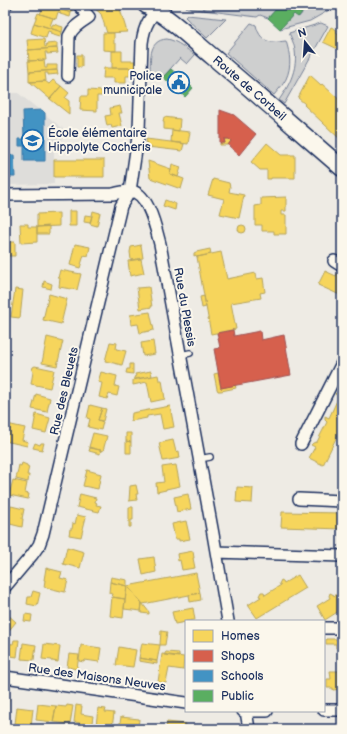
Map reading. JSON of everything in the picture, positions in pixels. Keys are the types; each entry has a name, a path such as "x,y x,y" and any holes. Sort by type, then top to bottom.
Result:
{"main road":[{"name":"Route de Corbeil","path":"154,6 342,168"}],"street":[{"path":"68,76 69,36 76,26 89,17 80,5"},
{"path":"5,195 113,194 130,191 139,130 143,32 154,6"},
{"name":"Rue du Plessis","path":"130,191 138,193 144,198 157,233 186,354 205,458 216,552 228,620"},
{"name":"Rue des Bleuets","path":"5,587 32,555 39,545 43,534 121,206 130,191"},
{"path":"302,444 342,363"},
{"path":"299,499 342,501"},
{"path":"216,552 342,556"},
{"path":"325,628 342,628"},
{"name":"Rue des Maisons Neuves","path":"5,677 185,703"},
{"path":"325,710 342,710"},
{"path":"245,712 249,729"}],"lane":[{"path":"5,8 10,5"}],"shaded area":[{"path":"201,5 203,9 216,5 280,5 268,18 260,15 257,17 187,8 186,6"},
{"path":"307,5 338,5 310,21 280,29 294,14 299,17"},
{"path":"187,15 226,19 207,38 185,17"},
{"path":"251,23 256,25 258,31 266,41 286,41 290,65 288,74 285,81 274,95 226,53"},
{"path":"321,23 328,26 284,104 279,100 289,84 296,59 293,42 289,33"},
{"path":"167,39 178,43 195,55 187,64 180,58 163,77 150,76 151,53 153,47 161,40"},
{"name":"École élémentaire Hippolyte Cocheris","path":"5,93 18,93 67,132 54,149 54,184 5,185"}],"building: Homes":[{"path":"44,5 71,13 70,17 58,12 56,19 40,14"},
{"path":"48,5 60,5 63,7 63,5 73,8 71,13"},
{"path":"91,5 118,5 127,32 107,33 101,14"},
{"path":"38,13 53,18 50,26 53,24 63,27 62,32 34,23"},
{"path":"34,23 62,32 60,37 50,34 51,32 48,31 46,38 31,33"},
{"path":"331,27 337,30 336,33 342,37 342,51 323,42"},
{"path":"103,33 114,33 114,44 116,44 116,51 103,50"},
{"path":"44,39 45,47 47,46 46,44 57,43 57,48 28,50 27,40"},
{"path":"57,48 58,53 47,54 47,52 45,52 46,60 29,61 28,50"},
{"path":"112,51 122,51 122,61 135,61 135,68 112,68"},
{"path":"77,55 82,55 82,67 77,67"},
{"path":"44,60 45,68 47,68 47,65 57,65 57,70 29,72 28,61"},
{"path":"104,68 130,68 130,76 126,76 126,83 114,83 114,78 103,78"},
{"path":"57,70 58,74 48,75 48,73 45,73 46,81 29,82 29,72"},
{"path":"310,75 342,102 342,141 298,98"},
{"path":"53,80 61,86 50,99 30,82 45,81 49,84"},
{"path":"61,86 69,93 65,98 69,101 69,114 50,99"},
{"path":"88,90 102,91 102,96 97,96 97,111 80,110 81,96 88,96"},
{"path":"120,106 122,113 119,113 122,126 112,128 111,125 107,126 105,116 111,115 110,108"},
{"path":"164,117 180,119 179,131 164,129"},
{"path":"172,130 190,132 188,144 171,142"},
{"path":"146,139 184,144 182,151 147,147"},
{"path":"224,139 229,139 231,141 228,145 220,145 220,143 225,143"},
{"path":"267,143 281,155 295,155 295,178 267,179 267,170 260,170 251,162"},
{"path":"54,160 104,160 104,177 54,177"},
{"path":"148,161 171,169 170,174 184,179 181,189 150,178"},
{"path":"172,164 181,167 178,177 170,174"},
{"path":"213,179 229,183 229,192 244,195 239,218 220,214 224,199 208,195"},
{"path":"286,197 286,211 281,211 281,215 286,215 286,234 274,234 274,231 262,231 262,225 255,225 255,206 261,205 261,198"},
{"path":"165,200 176,204 175,210 163,206"},
{"path":"69,211 76,211 76,226 69,226"},
{"path":"93,211 100,213 97,226 90,224"},
{"path":"59,213 59,226 37,227 37,214"},
{"path":"85,215 92,216 90,223 84,222"},
{"path":"20,224 28,224 28,227 37,227 37,242 21,243"},
{"path":"240,225 244,225 246,229 244,233 240,233 238,231 238,227"},
{"path":"49,226 49,234 37,234 37,227"},
{"path":"5,242 15,242 15,256 5,256"},
{"path":"75,244 90,247 88,256 84,255 80,268 70,265"},
{"path":"141,245 143,258 131,260 131,247"},
{"path":"210,249 211,254 197,257 196,255 194,256 194,253 196,252"},
{"path":"221,252 227,279 256,273 257,279 263,278 265,292 260,293 261,298 231,303 236,329 211,334 197,257"},
{"path":"141,259 144,273 130,276 128,261"},
{"path":"60,270 81,274 77,290 59,287 60,278 58,278"},
{"path":"325,271 336,276 338,272 340,274 340,278 342,279 342,296 318,285"},
{"path":"44,281 52,284 51,289 43,287"},
{"path":"149,287 152,307 140,309 137,288"},
{"path":"15,289 23,290 20,318 11,317"},
{"path":"49,294 67,299 61,324 43,320"},
{"path":"204,296 206,307 202,308 200,297"},
{"path":"150,312 154,330 140,333 138,324 131,325 130,315"},
{"path":"47,337 63,341 57,366 42,363"},
{"path":"153,341 155,354 143,356 141,343"},
{"path":"110,342 117,343 116,349 126,351 122,365 105,361"},
{"path":"130,364 133,364 133,374 126,373 127,369 130,369"},
{"path":"35,366 54,370 50,388 31,384 32,370"},
{"path":"151,371 152,376 135,379 134,377 136,376 135,374"},
{"path":"101,372 117,376 115,386 119,387 117,396 109,394 107,399 99,397 102,383 98,382"},
{"path":"218,373 221,388 235,385 236,388 218,391 214,374"},
{"path":"158,375 159,380 162,380 165,399 151,402 147,382 133,385 133,380"},
{"path":"342,390 342,426 323,465 309,458 315,447 311,445 317,442 327,422 325,420 325,416 329,418 339,396 335,394 338,391 341,392"},
{"path":"36,394 50,398 47,412 32,409"},
{"path":"90,405 102,408 98,420 103,422 101,430 88,427 90,419 87,418"},
{"path":"170,406 174,427 163,429 160,414 131,421 132,413"},
{"path":"102,408 106,409 103,421 98,420"},
{"path":"36,414 50,418 46,433 33,430"},
{"path":"7,424 25,428 22,440 28,442 27,446 5,441"},
{"path":"93,433 107,436 103,451 89,447"},
{"path":"126,433 131,433 131,442 126,441"},
{"path":"173,440 176,452 179,451 180,458 163,461 159,443"},
{"path":"126,441 131,442 131,453 126,453"},
{"path":"35,443 40,445 41,443 44,443 42,450 33,448"},
{"path":"90,448 101,450 100,454 89,451"},
{"path":"22,463 29,467 27,475 29,475 28,482 16,479 19,465 21,466"},
{"path":"176,465 180,486 157,492 156,483 164,482 162,467"},
{"path":"87,470 101,474 98,489 83,486"},
{"path":"13,480 27,483 25,493 29,494 28,499 9,495"},
{"path":"136,485 138,494 136,494 137,500 129,501 130,486"},
{"path":"237,487 253,488 252,503 236,502"},
{"path":"80,494 96,498 96,505 101,506 99,512 77,507"},
{"path":"188,494 191,509 177,512 174,497"},
{"path":"11,506 24,509 22,527 6,523"},
{"path":"129,507 133,507 133,520 131,520 131,527 129,527"},
{"path":"282,512 342,513 342,529 281,527"},
{"path":"77,515 86,517 81,537 69,535 73,523 75,524"},
{"path":"186,521 190,539 179,541 179,539 175,539 172,524"},
{"path":"67,547 84,552 80,568 63,564"},
{"path":"193,551 195,568 182,570 177,554"},
{"path":"154,557 156,572 143,575 140,559"},
{"path":"46,568 62,572 60,578 68,580 65,592 44,587"},
{"path":"196,573 200,593 143,604 127,586"},
{"path":"298,575 306,588 257,618 248,605 261,597 259,596 261,592 264,592 265,595 281,585 279,584 281,580 284,583"},
{"path":"111,577 127,580 127,586 110,582"},
{"path":"110,582 127,586 125,599 112,597 113,594 109,593"},
{"path":"127,586 142,603 141,611 124,609"},
{"path":"33,591 40,593 37,606 27,604 28,597 31,597"},
{"path":"342,591 342,609 325,620 317,606 330,598 330,593 334,596"},
{"path":"200,593 201,600 190,602 189,595"},
{"path":"112,597 125,599 123,618 110,616"},
{"path":"142,603 149,612 149,614 141,613"},
{"path":"193,608 195,620 185,620 185,622 175,624 172,612"},
{"path":"6,613 16,622 6,634 5,614"},
{"path":"25,614 32,615 31,622 24,621"},
{"path":"161,631 167,632 165,645 160,645"},
{"path":"326,639 341,639 342,648 336,648 336,644 326,644"},
{"path":"14,640 19,640 17,657 5,655 5,643 13,644"},
{"path":"23,643 36,645 34,660 21,659"},
{"path":"142,643 160,645 157,661 139,658"},
{"path":"44,644 60,646 58,662 42,659"},
{"path":"81,645 101,648 99,662 85,660 84,662 79,661"},
{"path":"119,647 136,650 133,667 116,665"},
{"path":"166,652 179,653 179,657 164,655"},
{"path":"69,654 79,655 77,669 67,667"},
{"path":"162,654 184,657 183,670 169,668 166,683 158,682"},
{"path":"139,658 157,661 157,664 139,661"},
{"path":"330,671 342,671 342,689 333,690 333,688 327,688 327,679 331,679"},
{"path":"5,698 9,698 7,717 5,716"},
{"path":"38,704 56,706 53,722 36,720"},
{"path":"67,705 73,706 70,724 53,722 56,706 66,707"},
{"path":"76,705 82,706 81,714 93,716 91,729 79,728 80,723 74,722"},
{"path":"17,707 33,709 31,726 15,724"},
{"path":"98,708 106,709 105,712 114,713 112,728 96,726"},
{"path":"121,717 139,719 138,729 119,729"},
{"path":"167,722 186,724 185,729 166,729"},
{"path":"196,725 218,727 218,729 195,729"}],"building: Shops":[{"path":"220,110 234,115 256,134 239,155 228,145 231,141 229,139 224,139 225,143 220,143"},
{"path":"233,330 234,336 260,331 261,340 284,335 291,375 221,388 214,349 220,348 217,333"}],"building: Schools":[{"path":"42,110 45,113 45,161 24,161 24,146 19,146 19,139 24,139 23,111"},
{"path":"7,155 14,155 15,177 5,177 5,161 7,161"}],"building: Public":[{"path":"280,5 308,6 298,17 294,14 280,29 268,18"},
{"name":"Police municipale","path":"171,69 193,88 185,97 163,77"}],"place":[{"name":"Police municipale","path":"178,83"},
{"name":"École élémentaire Hippolyte Cocheris","path":"33,140"}]}
